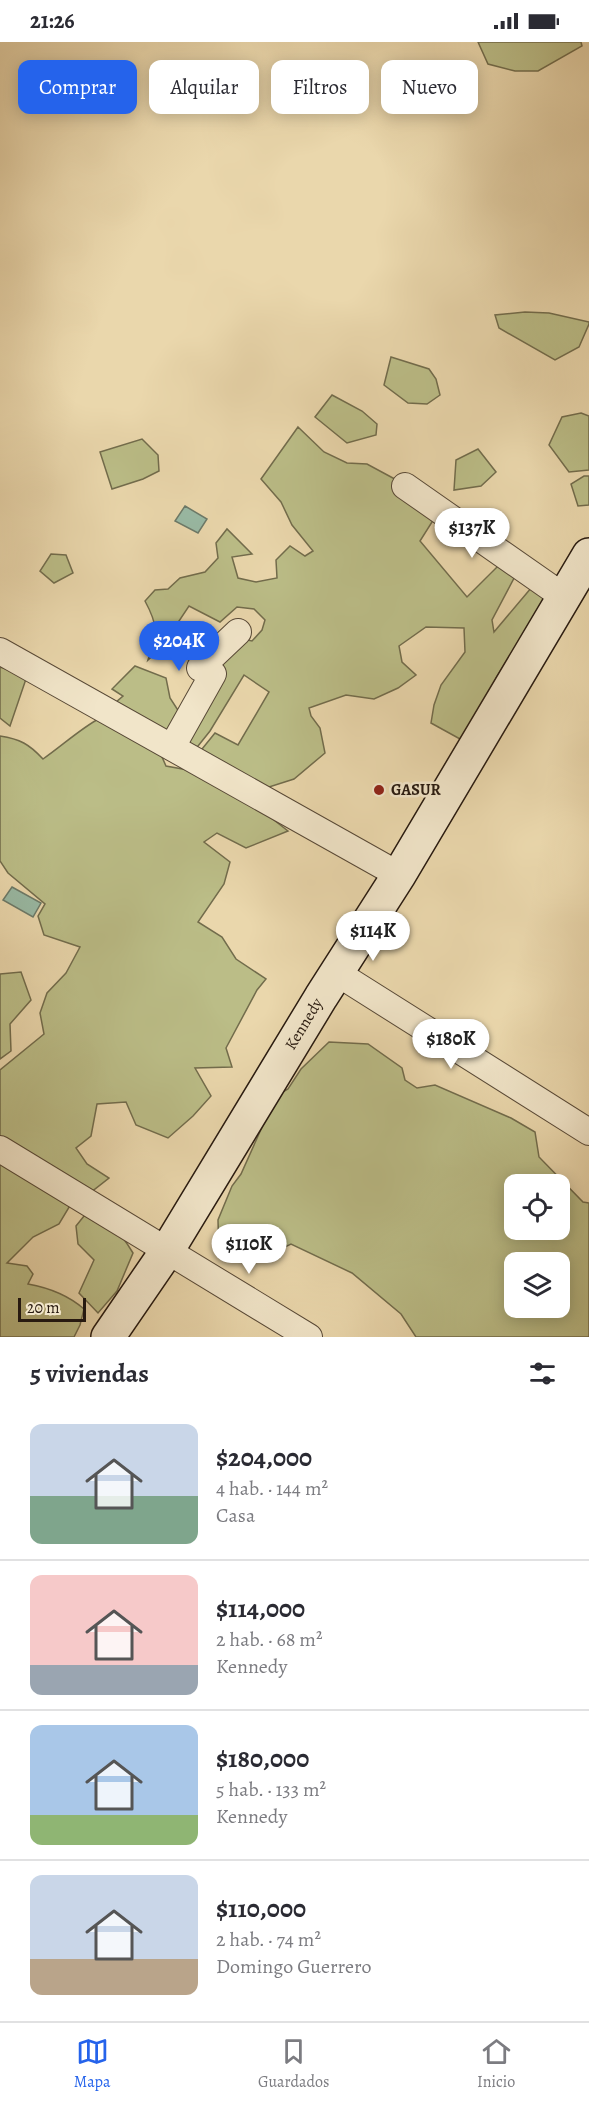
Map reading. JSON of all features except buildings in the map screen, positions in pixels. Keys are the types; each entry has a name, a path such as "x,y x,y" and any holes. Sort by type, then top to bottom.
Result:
{"main road":[{"name":"Kennedy","path":"108,1337 168,1251 399,875 589,555"}],"street":[{"path":"405,486 564,597"},
{"path":"172,747 213,674 200,668 238,632"},
{"path":"0,651 399,875"},
{"path":"337,973 589,1131"},
{"path":"0,1149 309,1337"}],"green space":[{"path":"478,42 581,42 582,46 538,71 515,71 488,64"},
{"path":"525,312 549,313 589,322 589,324 579,347 555,360 499,328 495,315"},
{"path":"391,357 429,369 436,379 440,395 427,404 408,403 384,385"},
{"path":"332,395 362,411 377,424 376,435 347,443 315,417"},
{"path":"581,413 589,416 589,470 569,472 549,445 562,417"},
{"path":"298,427 324,452 347,463 367,464 404,484 439,511 420,541 467,597 506,558 522,563 492,620 494,632 537,581 552,589 496,678 487,704 460,739 431,723 441,685 465,652 464,628 426,627 399,646 402,662 416,675 398,688 374,699 346,695 309,708 311,716 320,728 325,753 294,779 266,788 198,754 215,733 238,745 269,692 244,675 210,731 194,751 181,744 211,661 238,638 252,641 262,630 265,620 254,609 237,607 220,622 189,606 161,648 148,660 155,630 153,617 145,601 155,590 168,589 180,578 205,572 218,558 216,543 227,529 252,554 232,557 238,578 256,582 277,578 276,560 290,546 305,556 313,551 292,525 281,502 261,479"},
{"path":"142,439 158,455 159,471 112,489 100,452"},
{"path":"478,449 496,472 481,486 454,490 456,460"},
{"path":"584,476 589,476 589,505 578,506 571,484"},
{"path":"51,554 66,555 73,573 54,583 40,571"},
{"path":"135,666 166,678 170,698 183,718 168,739 109,708 123,696 112,689"},
{"path":"0,667 27,676 10,726 0,718"},
{"path":"100,718 158,748 166,766 188,770 270,817 288,831 246,848 217,833 204,842 230,862 224,884 198,922 222,937 236,959 266,979 257,990 226,1048 232,1067 195,1068 211,1096 168,1138 136,1125 126,1102 97,1104 91,1136 76,1148 87,1164 109,1178 86,1196 0,1144 0,1070 44,1034 40,1013 47,993 66,973 80,947 44,935 38,916 45,904 8,873 0,861 0,736 24,743 43,759"},
{"path":"21,972 31,1000 10,1024 11,1051 0,1059 0,974"},
{"path":"329,1042 368,1044 402,1068 405,1080 417,1088 435,1085 511,1118 535,1132 539,1157 556,1174 504,1174 504,1240 570,1240 570,1189 583,1202 589,1203 589,1337 416,1337 401,1314 352,1273 291,1244 256,1261 219,1256 218,1220 232,1186 241,1174 276,1096 288,1089 301,1069"},
{"path":"0,1154 71,1204 59,1224 33,1237 7,1263 27,1266 33,1274 28,1284 58,1293 84,1309 74,1337 0,1337"},
{"path":"84,1216 108,1223 123,1238 133,1253 117,1291 98,1313 79,1293 94,1260 78,1244 76,1226"}],"shaded area":[{"path":"185,506 207,519 198,533 175,521"},
{"path":"12,887 41,903 33,917 3,900"}],"place":[{"name":"GASUR","path":"379,790"}]}
